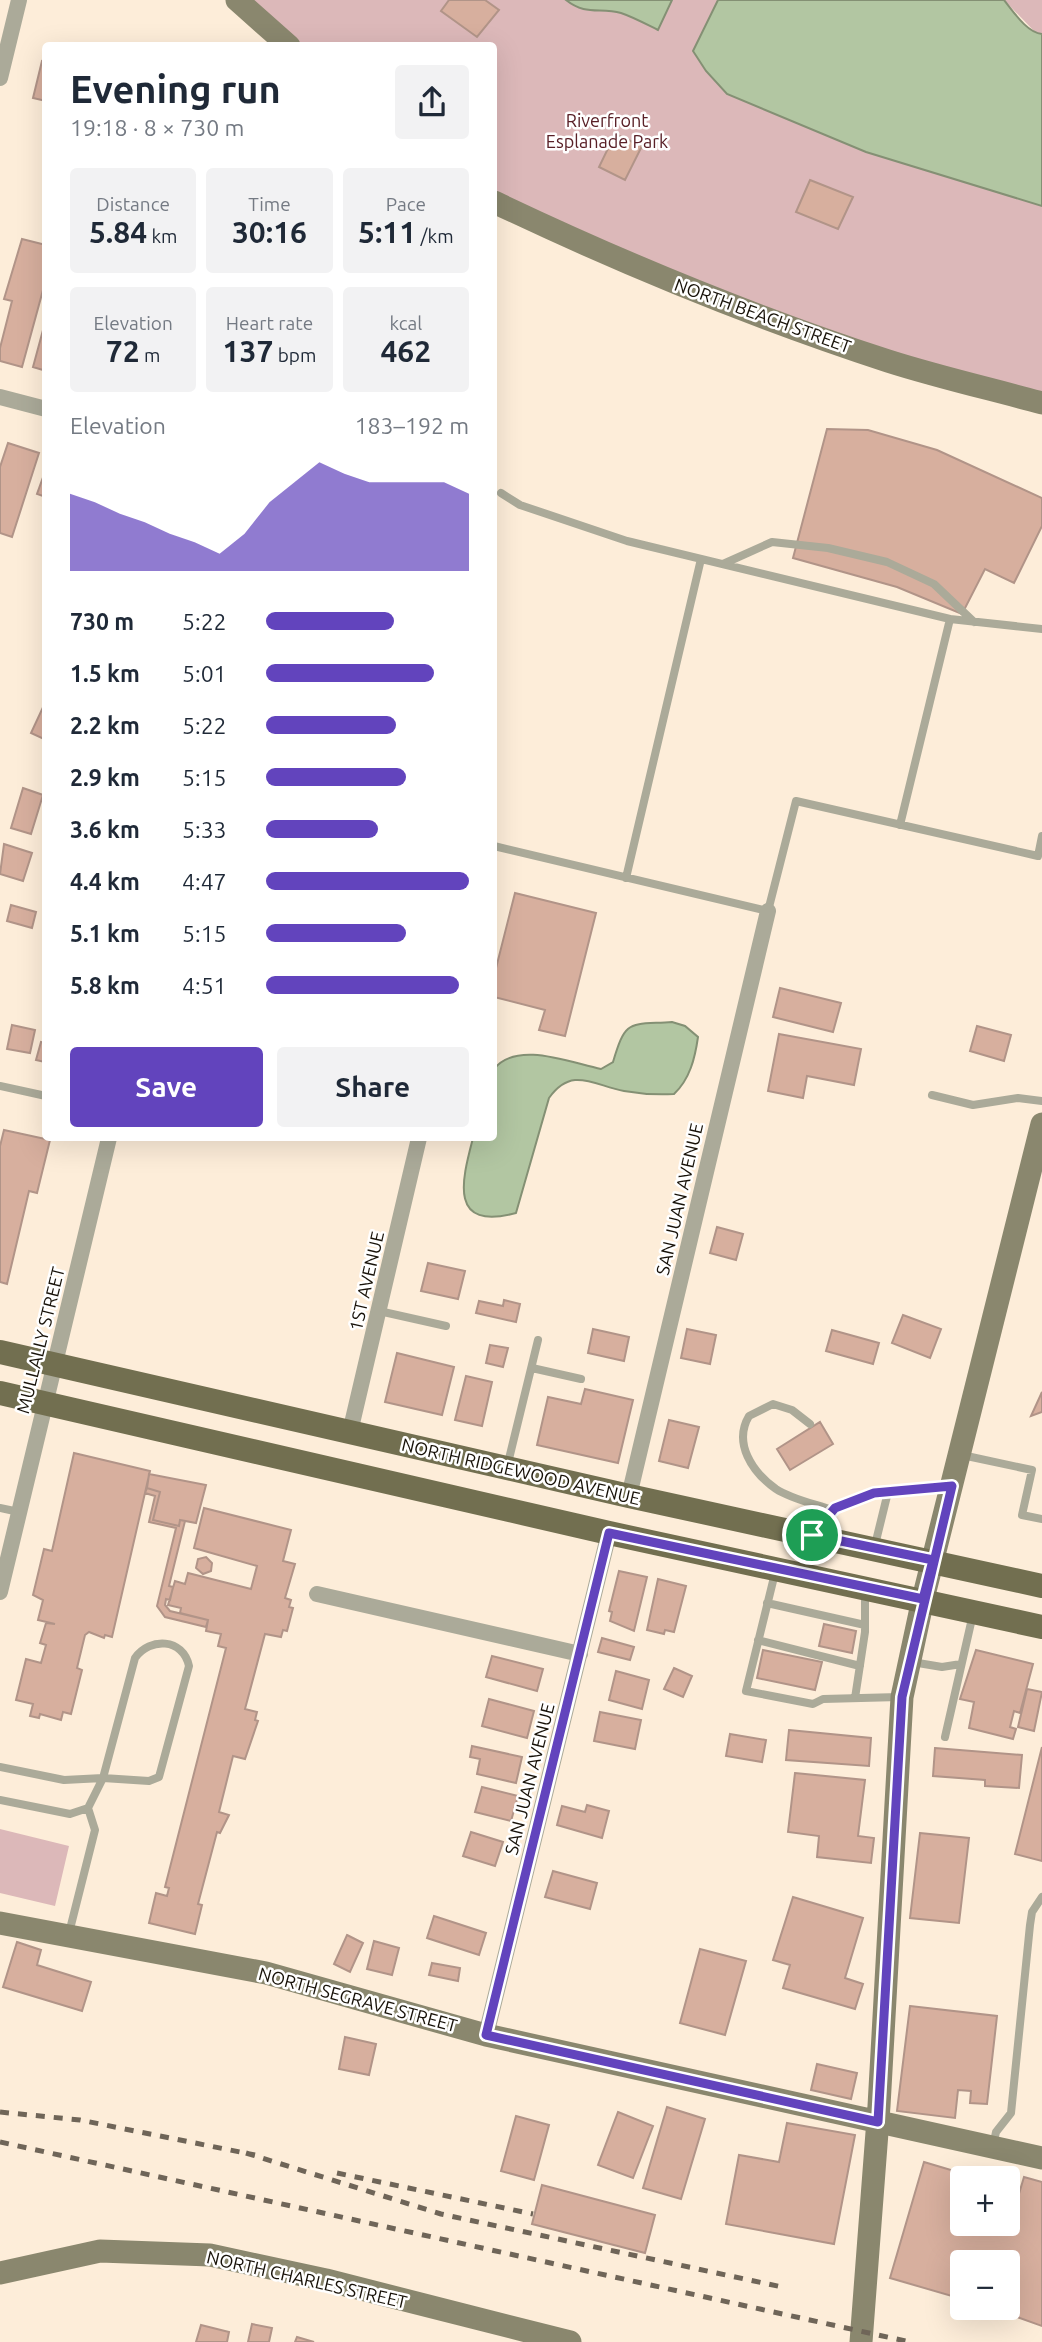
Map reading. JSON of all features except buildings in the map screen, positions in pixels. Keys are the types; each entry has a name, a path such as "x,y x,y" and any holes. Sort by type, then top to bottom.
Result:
{"main road":[{"name":"NORTH RIDGEWOOD AVENUE","path":"0,1352 629,1496 933,1560 1042,1586"},
{"path":"0,1393 609,1533 923,1599 1042,1628"}],"street":[{"path":"237,0 284,42"},
{"path":"0,9 18,7 0,78"},
{"name":"NORTH BEACH STREET","path":"497,204 596,251 707,295 889,361 1042,402"},
{"path":"0,397 42,408"},
{"name":"SAN JUAN AVENUE","path":"629,1496 768,911"},
{"path":"861,2342 878,2122 902,1697 923,1599 1042,1124"},
{"name":"MULLALLY STREET","path":"0,1592 108,1141"},
{"name":"1ST AVENUE","path":"349,1432 418,1141"},
{"name":"SAN JUAN AVENUE","path":"486,2035 609,1533"},
{"path":"317,1594 580,1654"},
{"name":"NORTH SEGRAVE STREET","path":"0,1923 266,1973 486,2035 1042,2158"},
{"name":"NORTH CHARLES STREET","path":"0,2273 100,2251 209,2255 326,2280 569,2342"}],"lane":[{"path":"501,493 520,505 615,537 701,559 950,619 1042,629"},
{"path":"723,564 772,542 828,548 887,562 934,584 974,622"},
{"path":"626,878 701,559"},
{"path":"900,825 950,619"},
{"path":"497,847 768,911 796,801 1038,856 1042,836"},
{"path":"0,1086 42,1095"},
{"path":"932,1095 973,1105 1018,1098 1042,1101"},
{"path":"379,1311 446,1325"},
{"path":"507,1468 538,1340"},
{"path":"532,1368 581,1379"},
{"path":"810,1423 792,1410 773,1404 749,1416 741,1436 747,1457 776,1489 832,1510"},
{"path":"960,1455 1032,1471 1022,1515 1042,1519"},
{"path":"812,1535 832,1510 874,1493 952,1486"},
{"path":"874,1548 888,1492"},
{"path":"0,1508 19,1512"},
{"path":"776,1568 746,1692 813,1704 823,1699 902,1697"},
{"path":"855,1698 865,1625 865,1587"},
{"path":"767,1603 865,1625"},
{"path":"945,1737 973,1611"},
{"path":"758,1640 860,1666"},
{"path":"0,1767 64,1780 103,1777 149,1781 159,1777 189,1666 187,1654 177,1647 157,1642 143,1647 135,1658 103,1777 88,1808 95,1830 68,1936"},
{"path":"909,1662 943,1667 961,1664"},
{"path":"0,1800 69,1814 88,1808"},
{"path":"993,2147 996,2132 1011,2113 1030,1925 1032,1912 1042,1897"}],"green space":[{"name":"Riverfront Esplanade Park","path":"237,0 566,0 587,10 621,13 658,29 672,0 718,0 693,51 727,94 866,152 1042,206 1042,403 889,361 497,203 497,42 286,42"},
{"path":"1004,0 1042,0 1042,34 1037,34"},
{"path":"0,1829 69,1846 55,1906 0,1893"}],"shaded area":[{"path":"566,0 672,0 658,30 621,13 587,10"},
{"path":"718,0 1004,0 1026,26 1042,34 1042,206 866,152 727,94 706,71 693,51"},
{"path":"672,1022 685,1026 698,1037 691,1068 674,1094 630,1092 583,1080 566,1083 549,1098 516,1213 494,1217 479,1215 470,1208 465,1198 464,1185 472,1141 497,1141 497,1066 504,1060 530,1055 601,1069 613,1062 626,1031 646,1023"}],"railway":[{"path":"0,2112 80,2120 255,2155"},
{"path":"0,2142 910,2342"},
{"path":"246,2153 441,2214 782,2287"},
{"path":"337,2173 533,2214"}],"route":[{"path":"812,1535 835,1508 874,1493 952,1486 923,1599 902,1697 878,2122 486,2035 609,1533 923,1599 933,1560 812,1535"}]}
